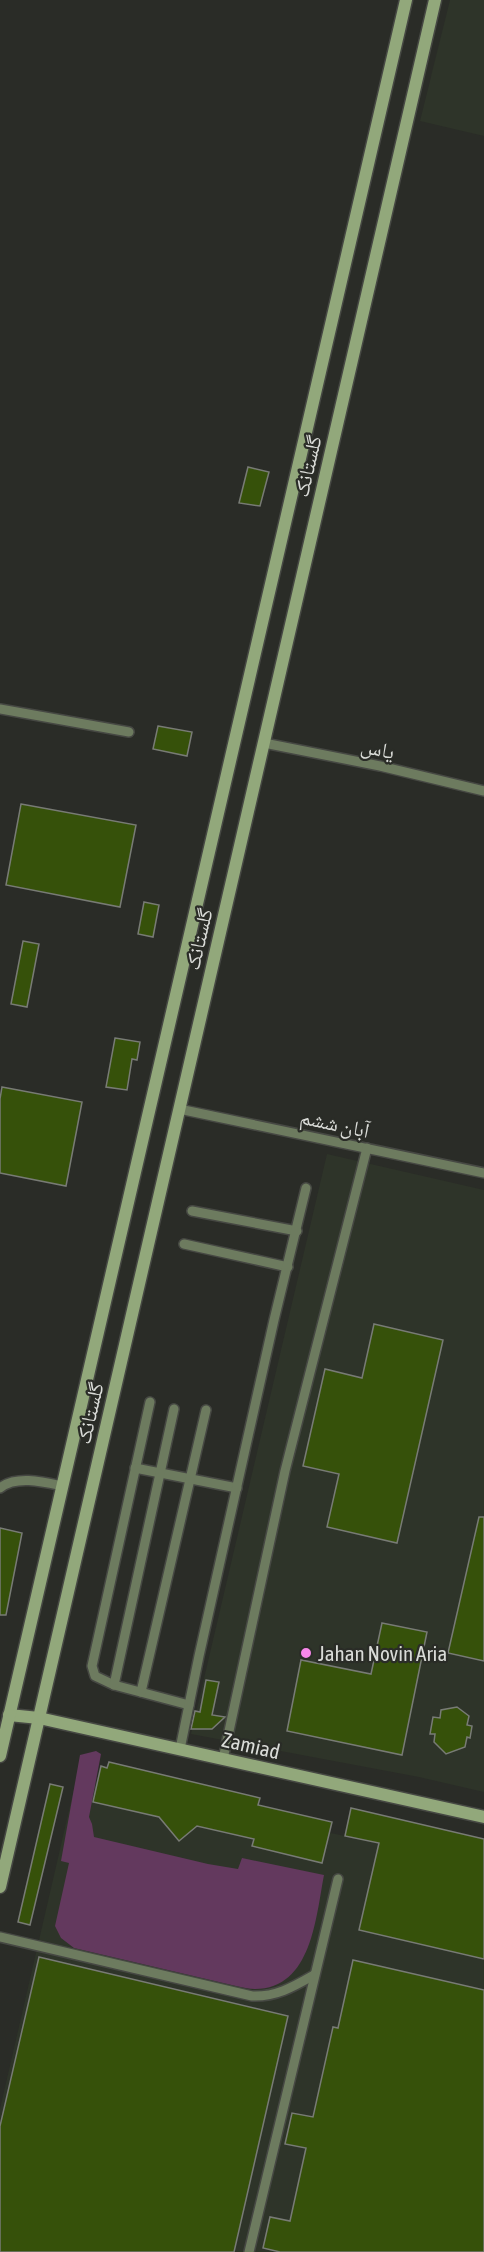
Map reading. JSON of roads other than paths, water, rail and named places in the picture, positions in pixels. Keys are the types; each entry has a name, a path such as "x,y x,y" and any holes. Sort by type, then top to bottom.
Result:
{"street":[{"name":"گلستانک","path":"0,1756 5,1714 62,1486 406,0"},
{"name":"گلستانک","path":"0,1887 435,0"},
{"name":"Zamiad","path":"5,1714 39,1718 484,1817"}],"lane":[{"path":"0,709 129,732"},
{"name":"یاس","path":"264,743 380,766 484,791"},
{"name":"آبان ششم","path":"179,1109 484,1173"},
{"path":"223,1759 285,1471 367,1148"},
{"path":"180,1749 274,1320 306,1188"},
{"path":"192,1211 297,1230"},
{"path":"184,1244 288,1267"},
{"path":"150,1402 92,1666 95,1676 114,1685 189,1705"},
{"path":"114,1685 174,1409"},
{"path":"141,1692 206,1410"},
{"path":"135,1468 237,1488"},
{"path":"0,1488 6,1483 25,1481 43,1481 62,1486"},
{"path":"249,2252 338,1879"},
{"path":"0,1937 252,1996 264,1996 288,1990 314,1975"}],"place":[{"name":"Jahan Novin Aria","path":"306,1653"}]}
